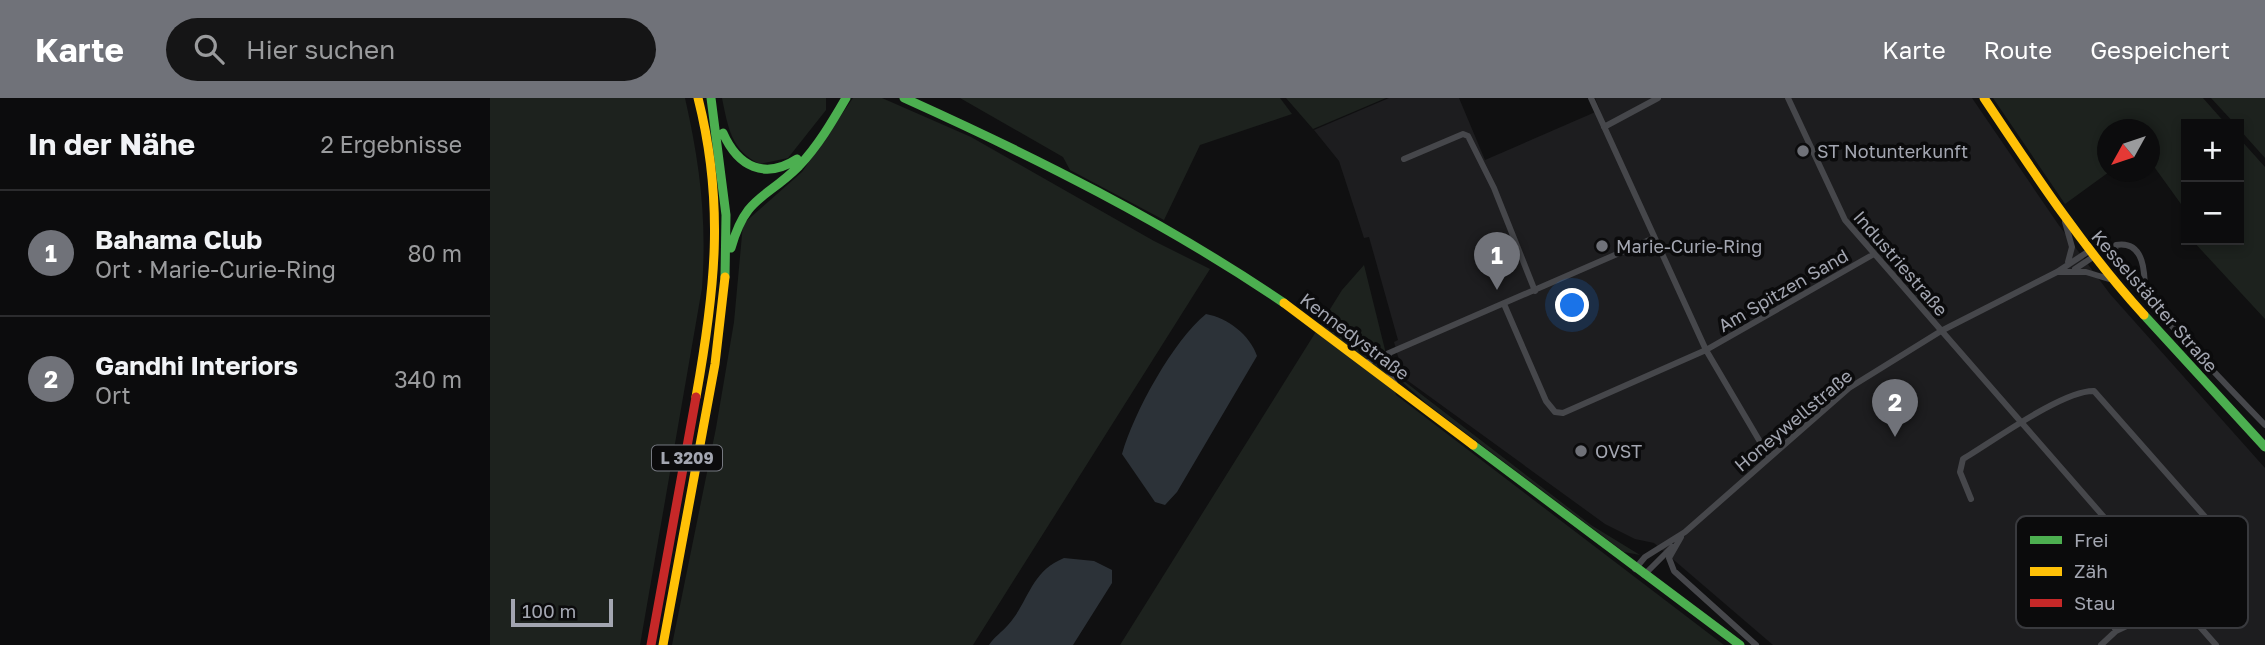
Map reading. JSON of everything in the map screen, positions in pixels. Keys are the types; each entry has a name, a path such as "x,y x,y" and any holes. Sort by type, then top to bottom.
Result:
{"main road":[{"name":"L 3209","path":"651,645 712,310 715,270 713,168 698,98"},
{"name":"L 3209","path":"663,645 715,364 726,272 726,215 711,98"},
{"path":"711,98 728,148 748,168 766,172 786,167 800,157 840,100"},
{"name":"Kennedystraße","path":"904,98 1030,158 1194,247 1260,287 1366,363 1635,569 1740,645"},
{"name":"Kesselstädter Straße","path":"1984,98 2091,254 2265,447"},
{"path":"726,272 742,212 757,196 799,167 840,100"}],"street":[{"path":"1591,98 1706,350 1769,457"},
{"path":"1604,127 1658,98"},
{"name":"Industriestraße","path":"1788,98 1840,213 2102,516"},
{"path":"1404,159 1463,134 1468,136 1494,188 1535,291"},
{"path":"2062,214 2072,247 2068,262"},
{"path":"1366,363 1654,237"},
{"path":"2146,296 2142,259 2129,246 2116,245 2116,259 2146,296 2265,425"},
{"name":"Am Spitzen Sand","path":"1706,350 1874,254"},
{"name":"Honeywellstraße","path":"1635,569 1648,555 1685,532 1849,388 1941,331 2057,272 2068,262 2091,254"},
{"name":"Honeywellstraße","path":"2073,270 2091,254"},
{"name":"Honeywellstraße","path":"2057,272 2073,270 2112,280"},
{"path":"1504,304 1546,401 1559,413 1583,407 1706,350"},
{"path":"1389,354 1386,365 1396,386"},
{"path":"1972,499 1960,472 1963,459 2020,424 2081,392 2094,391 2203,516"},
{"path":"1644,575 1685,532"},
{"path":"1676,544 1669,558 1674,571 1756,645"},
{"path":"2101,645 2123,628"},
{"name":"Industriestraße","path":"2201,628 2216,645"}],"shaded area":[{"path":"490,98 685,98 701,192 704,239 702,288 640,645 490,645"},
{"path":"722,98 826,98 826,110 788,158 760,164 750,159 732,137"},
{"path":"853,98 882,98 971,137 1154,241 1210,269 973,645 672,645 716,428 734,322 743,224 802,172"},
{"path":"960,98 1280,98 1292,114 1200,145 1164,220 1070,170 1063,157"},
{"path":"1286,98 1386,98 1313,129"},
{"path":"1389,98 1459,98 1485,160 1600,110 1595,98 1972,98 2058,224 2110,294 2265,468 2265,645 1773,645 1654,543 1635,539 1605,524 1404,378 1394,342 1398,340 1369,237 1364,238 1339,161 1314,130"},
{"path":"1993,98 2203,98 2222,119 2181,119 2181,204 2160,175 2160,119 2097,119 2097,181 2065,204"},
{"path":"2211,98 2265,98 2265,158 2244,135 2244,119 2230,119"},
{"path":"2244,144 2265,167 2265,319 2197,245 2244,245"},
{"path":"1364,265 1389,366 1400,378 1591,525 1640,555 1624,552 1427,404 1391,372 1396,395 1724,645 1120,645 1342,290"},
{"path":"1206,314 1222,319 1237,329 1249,341 1257,356 1177,492 1165,505 1155,502 1122,454 1156,378 1181,341"},
{"path":"1064,558 1094,561 1112,570 1112,583 1073,645 989,645 1015,616 1037,579"}],"traffic: fast":[{"path":"711,98 726,215 725,277"},
{"path":"731,248 750,208 806,158 846,98"},
{"path":"904,98 1098,192 1193,245 1284,303"},
{"path":"723,133 736,154 754,167 774,169 797,159"},
{"path":"2144,315 2265,447"},
{"path":"1473,445 1740,645"}],"traffic: slow":[{"path":"696,397 708,320 714,248 712,175 698,98"},
{"path":"1984,98 2080,237 2144,315"},
{"path":"663,645 715,364 725,277"},
{"path":"1284,303 1473,445"}],"traffic: jam":[{"path":"651,645 696,397"}],"place":[{"name":"ST Notunterkunft","path":"1803,151"},
{"name":"Marie-Curie-Ring","path":"1602,246"},
{"name":"Bahama Club","path":"1497,290"},
{"name":"Gandhi Interiors","path":"1895,437"},
{"name":"OVST","path":"1581,451"}]}
